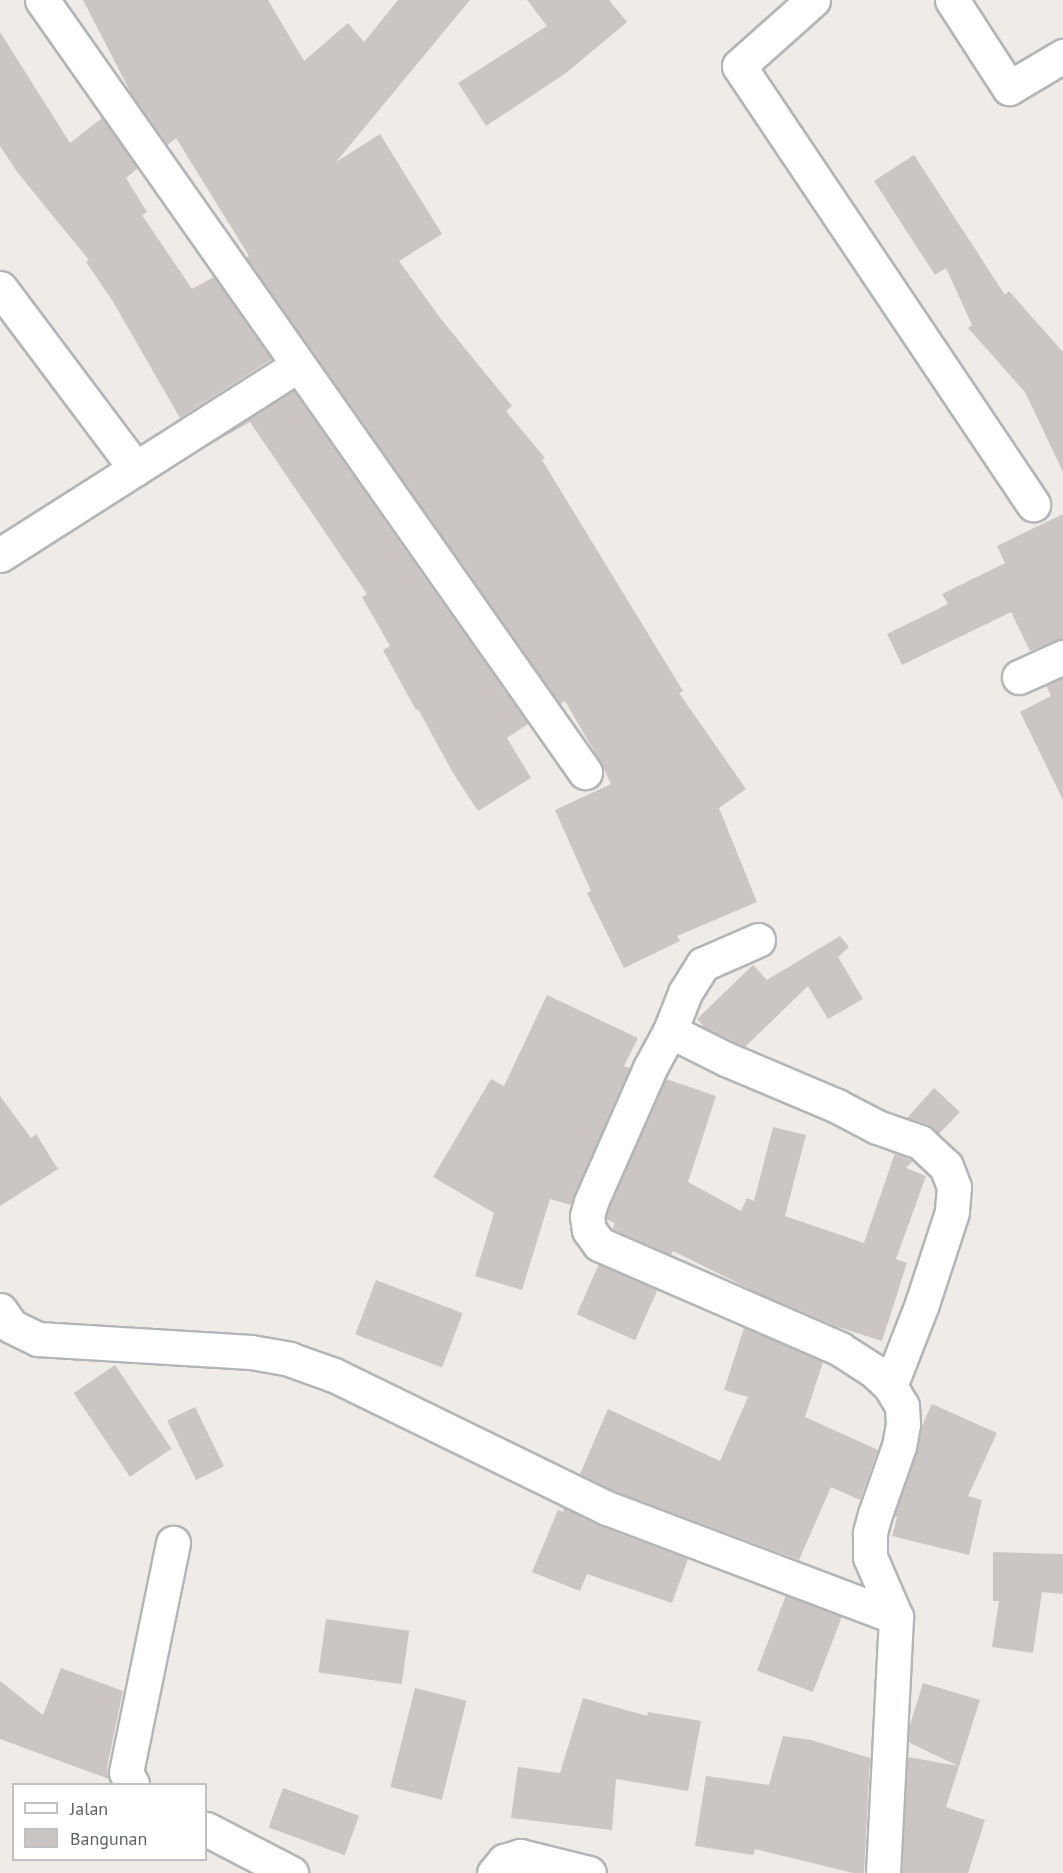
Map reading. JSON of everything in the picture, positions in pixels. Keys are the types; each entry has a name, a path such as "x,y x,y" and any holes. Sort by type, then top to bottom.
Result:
{"street":[{"path":"42,0 585,772"},
{"path":"813,0 739,66 1033,504"},
{"path":"952,0 1009,88 1063,56"},
{"path":"0,288 135,469"},
{"path":"0,555 298,365"},
{"path":"1020,677 1063,657"},
{"path":"758,940 703,964 685,993 670,1031 650,1068 587,1216 589,1230 599,1244 840,1349 874,1371 890,1386 902,1406 903,1424 899,1446 870,1533 870,1557 896,1617 883,1873"},
{"path":"670,1031 726,1059 837,1106 877,1127 920,1142 946,1166 954,1187 952,1212 922,1304 890,1386"},
{"path":"0,1310 11,1326 38,1339 251,1352 289,1359 334,1375 607,1508 896,1617"},
{"path":"131,1783 126,1772 173,1543"},
{"path":"207,1830 291,1873"},
{"path":"494,1873 504,1861 520,1856 589,1873"}],"building":[{"path":"83,0 268,0 304,61 348,23 364,42 398,0 470,0 336,162 380,134 442,234 399,261 441,319 512,406 506,411 545,458 542,460 683,691 679,693 746,789 719,808 757,902 677,936 680,941 624,968 587,893 591,891 555,810 611,784 600,761 565,701 560,704 246,258 249,256 176,138 167,145 132,95"},
{"path":"527,0 609,0 627,22 566,73 486,126 458,83 547,26"},
{"path":"0,32 70,143 102,118 138,168 126,178 147,212 142,215 192,289 214,277 272,359 180,418 112,300 86,262 89,260 17,172 0,146"},
{"path":"914,155 1005,295 1009,291 1063,352 1063,472 1025,392 968,328 972,325 946,268 935,275 874,181"},
{"path":"293,390 528,724 507,738 531,778 478,811 453,773 383,650 390,646 362,597 367,594 250,422 199,451"},
{"path":"1063,514 1063,639 1030,651 1011,612 902,665 887,634 948,604 942,594 1005,563 997,546"},
{"path":"1063,678 1063,800 1020,712 1051,696 1046,685"},
{"path":"840,936 849,947 838,957 863,999 828,1019 808,986 745,1047 705,1028 697,1019 753,965 767,980"},
{"path":"547,995 638,1038 624,1066 630,1068 571,1205 550,1199 522,1290 475,1276 494,1213 433,1177 491,1079 504,1086"},
{"path":"666,1079 716,1096 688,1182 741,1211 747,1198 754,1201 773,1127 806,1135 785,1216 864,1243 895,1153 913,1161 906,1168 926,1176 896,1259 907,1263 882,1341 835,1326 756,1292 673,1251 671,1255 612,1229 615,1223 606,1219 609,1208"},
{"path":"934,1088 960,1112 939,1134 927,1124 907,1118"},
{"path":"0,1096 31,1138 36,1134 58,1169 0,1206"},
{"path":"599,1264 657,1290 635,1340 577,1314"},
{"path":"376,1280 463,1313 442,1367 355,1334"},
{"path":"744,1328 823,1362 805,1417 878,1450 860,1500 831,1487 799,1560 614,1491 580,1474 608,1409 720,1461 748,1397 724,1390"},
{"path":"115,1365 171,1449 130,1477 74,1393"},
{"path":"932,1404 997,1433 968,1496 982,1500 969,1555 892,1536 897,1517 894,1516 917,1452 921,1428"},
{"path":"195,1407 224,1466 196,1480 167,1421"},
{"path":"564,1508 600,1526 688,1559 672,1603 587,1574 580,1591 532,1572 558,1510 563,1512"},
{"path":"993,1552 1063,1554 1063,1594 1042,1592 1033,1653 992,1647 999,1601 993,1601"},
{"path":"786,1595 842,1617 813,1692 757,1671"},
{"path":"326,1619 409,1631 402,1684 318,1672"},
{"path":"61,1668 123,1691 107,1767 109,1779 0,1739 0,1681 43,1715"},
{"path":"923,1683 980,1700 946,1807 985,1820 968,1873 902,1873 908,1757 958,1766 908,1742 909,1728"},
{"path":"415,1688 466,1701 442,1800 390,1787"},
{"path":"583,1698 647,1716 648,1712 701,1721 688,1791 616,1779 612,1830 511,1818 518,1767 560,1773"},
{"path":"783,1736 811,1740 870,1758 864,1873 853,1873 755,1849 753,1855 695,1846 706,1776 769,1785"},
{"path":"283,1788 359,1816 345,1855 269,1827"}]}
